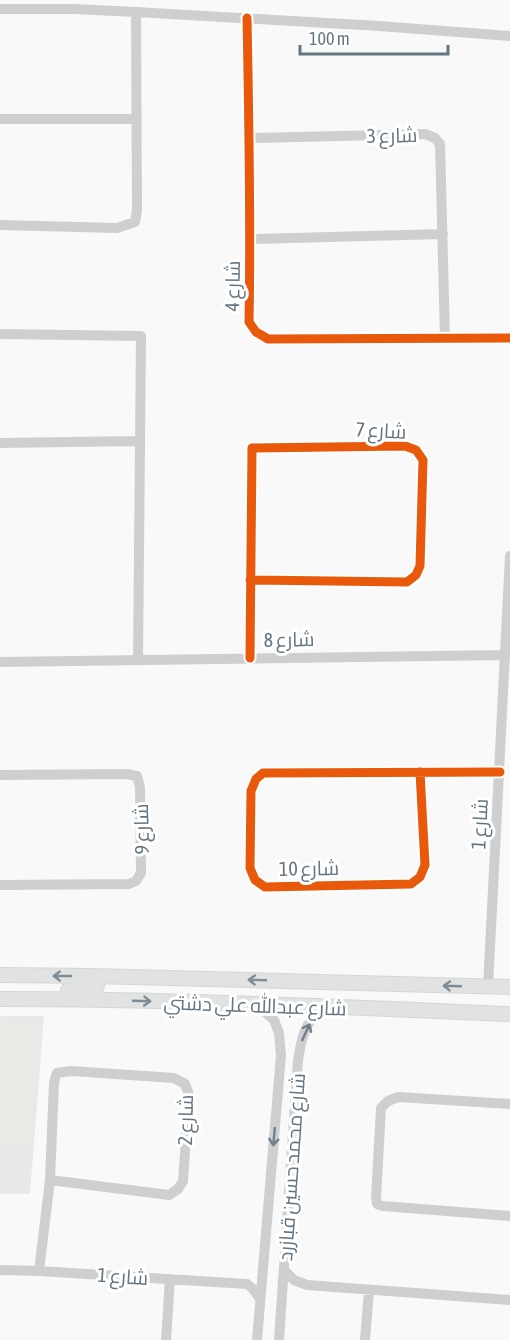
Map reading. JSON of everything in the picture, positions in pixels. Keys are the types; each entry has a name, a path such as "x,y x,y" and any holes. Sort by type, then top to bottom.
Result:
{"main road":[{"name":"شارع عبدالله علي دشتي","path":"0,975 510,987"},
{"path":"51,999 64,990 96,989 98,982 93,976"},
{"path":"120,1000 115,995 118,985 153,978"},
{"name":"شارع عبدالله علي دشتي","path":"0,999 120,1000 510,1014"}],"street":[{"path":"0,9 136,12 510,36"},
{"path":"0,225 117,228 135,222 137,211 136,12"},
{"name":"شارع 4","path":"247,18 250,138 249,322 255,332 268,339 510,338"},
{"path":"0,119 136,119"},
{"name":"شارع 3","path":"250,138 425,134 435,138 440,144 445,338"},
{"path":"250,239 443,234"},
{"path":"0,334 141,336 138,660"},
{"path":"0,443 140,441"},
{"name":"شارع 7","path":"249,658 250,580 252,448 405,446 416,450 423,459 420,566 416,575 407,582 250,580"},
{"name":"شارع 1","path":"488,987 510,556"},
{"name":"شارع 8","path":"0,662 506,655"},
{"name":"شارع 10","path":"420,772 425,865 420,877 411,884 265,887 255,880 250,868 251,792 256,779 262,773 420,772 500,772"},
{"name":"شارع 9","path":"0,776 127,774 137,776 140,787 141,873 136,881 129,884 0,885"},
{"name":"شارع محمد حسين قبازرد","path":"256,1004 274,1020 279,1033 281,1055 257,1340"},
{"name":"شارع محمد حسين قبازرد","path":"279,1340 298,1060 306,1028 316,1014 330,1007"},
{"path":"281,1055 292,1051 298,1056 298,1060"},
{"name":"شارع 2","path":"39,1270 50,1180 54,1082 57,1074 71,1071 174,1078 185,1084 189,1094 183,1181 178,1190 169,1195 50,1180"},
{"path":"510,1104 398,1096 388,1101 381,1108 376,1198 377,1204 383,1206 510,1216"},
{"name":"شارع 1","path":"0,1270 39,1270 247,1284"},
{"path":"284,1270 294,1280 307,1285 510,1300"},
{"path":"260,1299 247,1284 262,1271"},
{"path":"166,1340 170,1279"},
{"path":"282,1303 292,1291 307,1285"},
{"path":"365,1340 369,1290"}],"shaded area":[{"path":"0,1016 44,1016 30,1194 0,1194"},
{"path":"0,1022 39,1025 30,1145 0,1144"}],"cycle path":[{"path":"247,18 249,322 256,332 268,339 510,338"},
{"path":"250,580 407,582 416,575 420,566 423,460 416,450 405,446 252,448 250,658"},
{"path":"420,772 425,865 420,877 411,884 265,887 255,880 250,868 251,791 256,779 263,773 500,772"}]}
